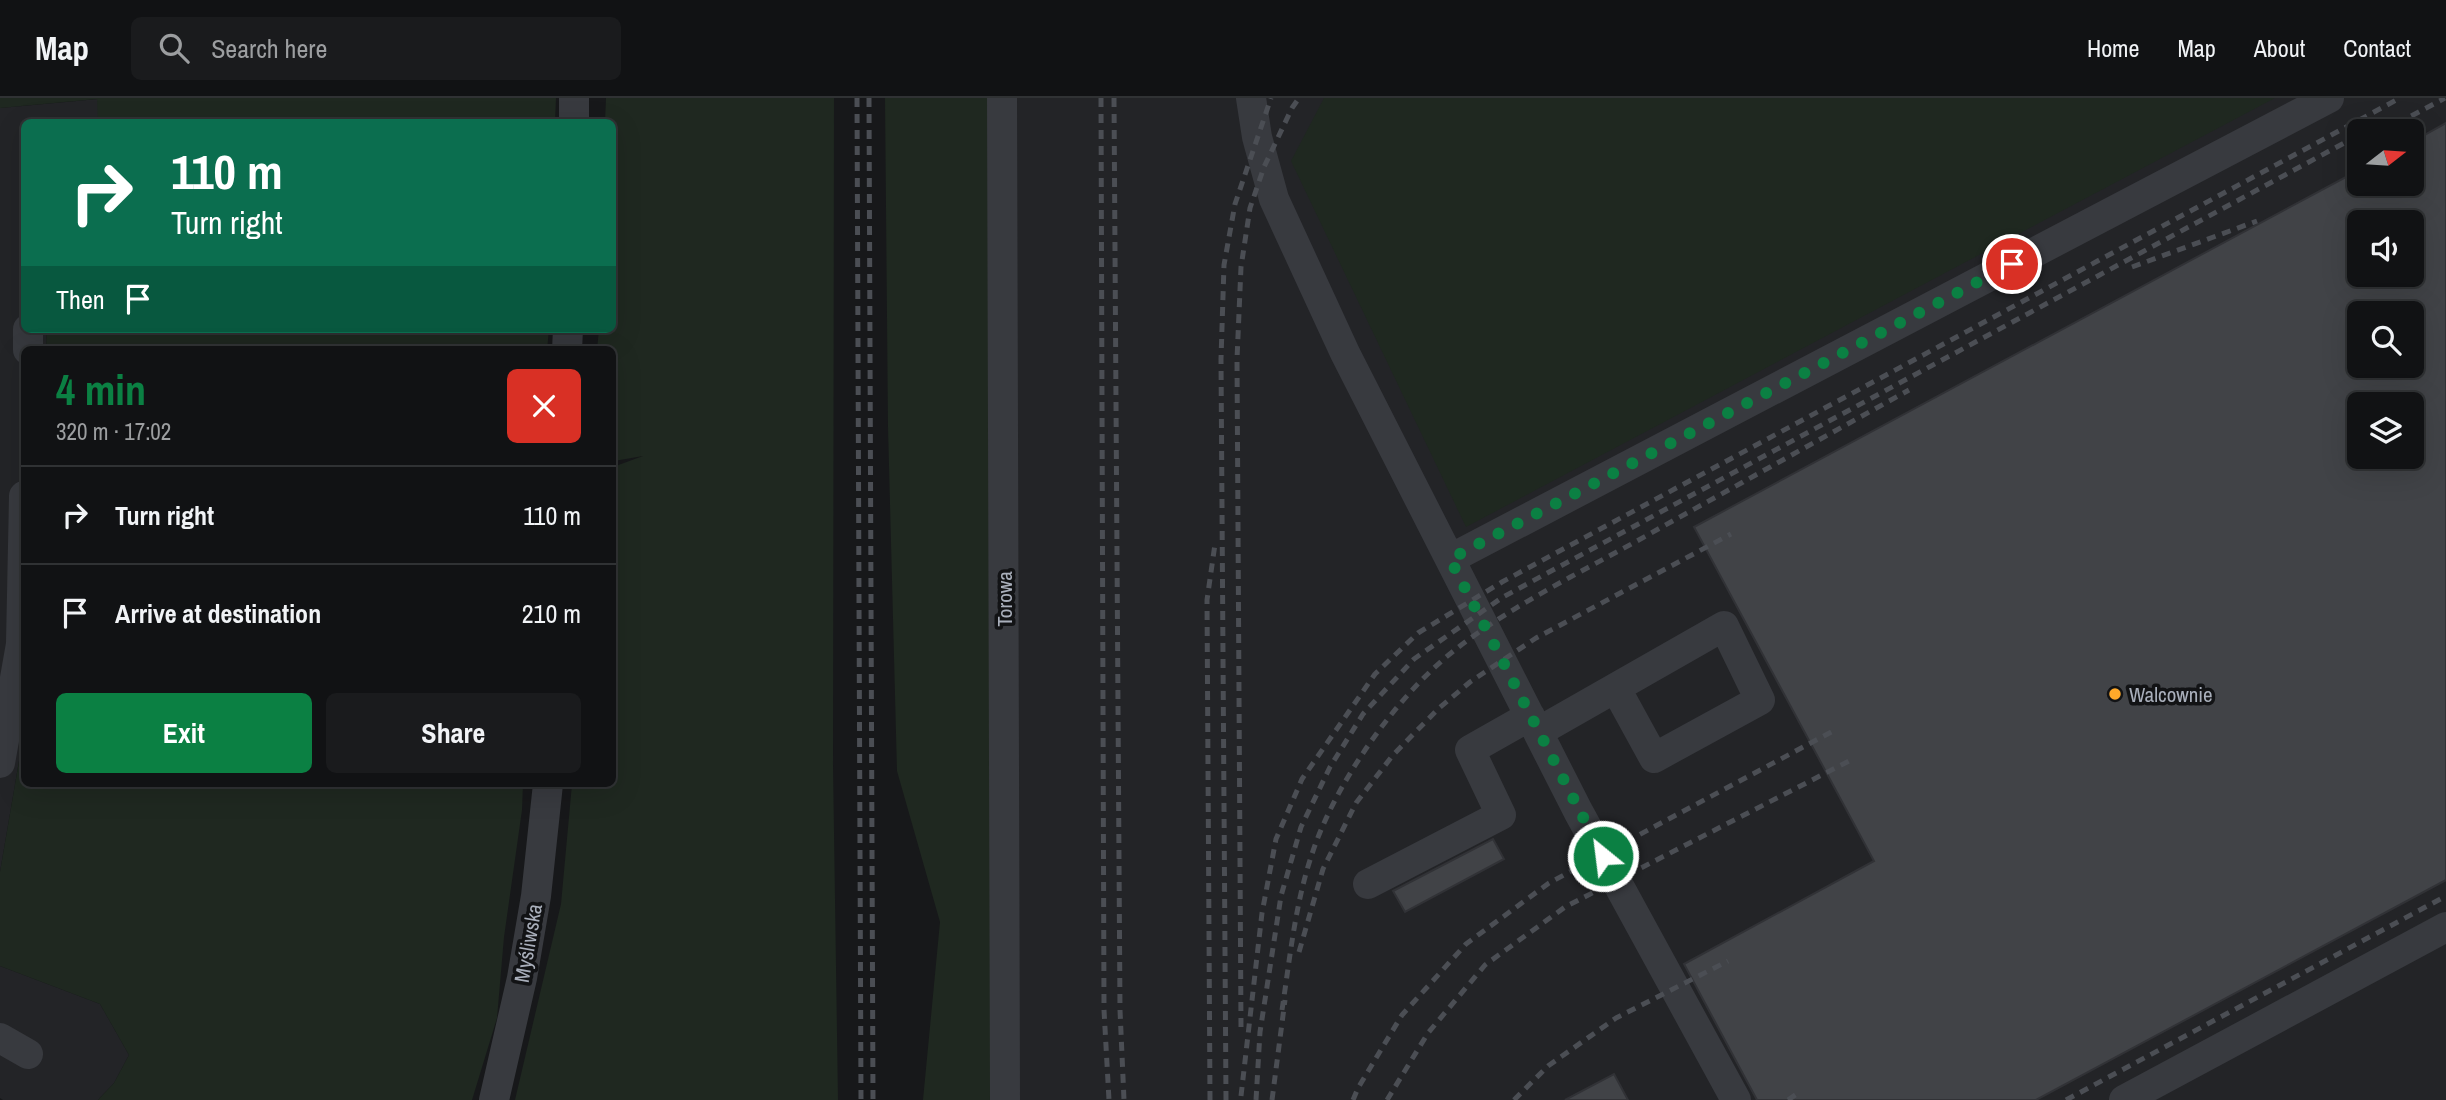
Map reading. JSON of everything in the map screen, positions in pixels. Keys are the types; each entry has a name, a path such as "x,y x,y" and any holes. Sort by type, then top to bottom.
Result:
{"street":[{"path":"574,98 574,119"},
{"name":"Torowa","path":"1002,98 1005,1100"},
{"path":"1251,98 1259,147 1275,199 1345,353 1578,811 1736,1100"},
{"path":"1450,559 2329,98"},
{"path":"1368,884 1501,815 1470,750 1534,724 1724,626 1760,700 1654,758 1620,696"},
{"path":"0,762 7,687 21,644"},
{"name":"Myśliwska","path":"494,1100 525,965 536,896 548,787"},
{"path":"2123,1100 2446,927"},
{"path":"0,1038 28,1054"}],"shaded area":[{"path":"0,98 556,98 555,119 98,119 97,99 0,108"},
{"path":"606,98 834,98 833,765 838,1100 515,1100 561,904 572,787 616,787 616,466 643,456 616,461 616,346 597,346 599,333 616,333 616,119 605,119"},
{"path":"885,98 990,98 995,1100 923,1100 940,922 897,771 888,427"},
{"path":"1014,98 2446,98 2446,1100 1016,1100"},
{"path":"1324,98 2275,98 1466,527 1291,161"},
{"path":"98,99 98,119 21,119 21,333 47,333 46,346 21,346 21,750 0,872 0,108"},
{"path":"47,333 549,333 547,346 46,346"},
{"path":"21,750 21,787 523,787 497,1018 472,1100 98,1100 114,1083 129,1055 100,1004 0,966 0,872"},
{"path":"0,966 100,1004 129,1055 114,1083 98,1100 0,1098"}],"building":[{"name":"Walcownie","path":"2446,123 2446,880 2036,1100 1757,1100 1684,964 1874,861 1694,527 2347,176 2347,196 2424,196 2424,135"},
{"path":"1493,839 1504,859 1405,912 1393,891"},
{"path":"1614,1074 1628,1100 1565,1100"}],"railway":[{"path":"857,98 861,1100"},
{"path":"869,98 873,1100"},
{"path":"1101,98 1104,1010 1109,1100"},
{"path":"1114,98 1120,1010 1124,1100"},
{"path":"1226,1100 1221,359 1224,265 1235,204 1271,98"},
{"path":"1241,1027 1237,359 1241,267 1250,208 1264,167 1299,98"},
{"path":"1241,1096 1262,913 1276,839 1302,779 1375,674 1418,633 1502,582 2400,98"},
{"path":"2406,119 2445,98"},
{"path":"1256,1100 1260,1032 1281,896 1301,827 1330,767 1363,714 1414,659 1503,597 2347,141"},
{"path":"2132,267 2257,221"},
{"path":"1282,1010 1301,892 1322,827 1370,742 1412,690 1434,668 1504,615 1909,390"},
{"path":"1299,952 1323,869 1356,803 1393,755 1438,709 1470,682 1536,638 1731,534"},
{"path":"1210,1100 1207,600 1215,544"},
{"path":"1353,1100 1402,1015 1466,944 1549,883 1835,730"},
{"path":"1387,1100 1428,1033 1485,965 1565,907 1851,760"},
{"path":"2066,1100 2446,896"},
{"path":"1514,1100 1548,1066 1616,1018 1728,961"},
{"path":"1272,1100 1285,1000"},
{"path":"1788,1100 1798,1093"}],"place":[{"name":"Walcownie","path":"2115,694"}],"route":[{"path":"1603,856 1450,559 2012,264"}]}
